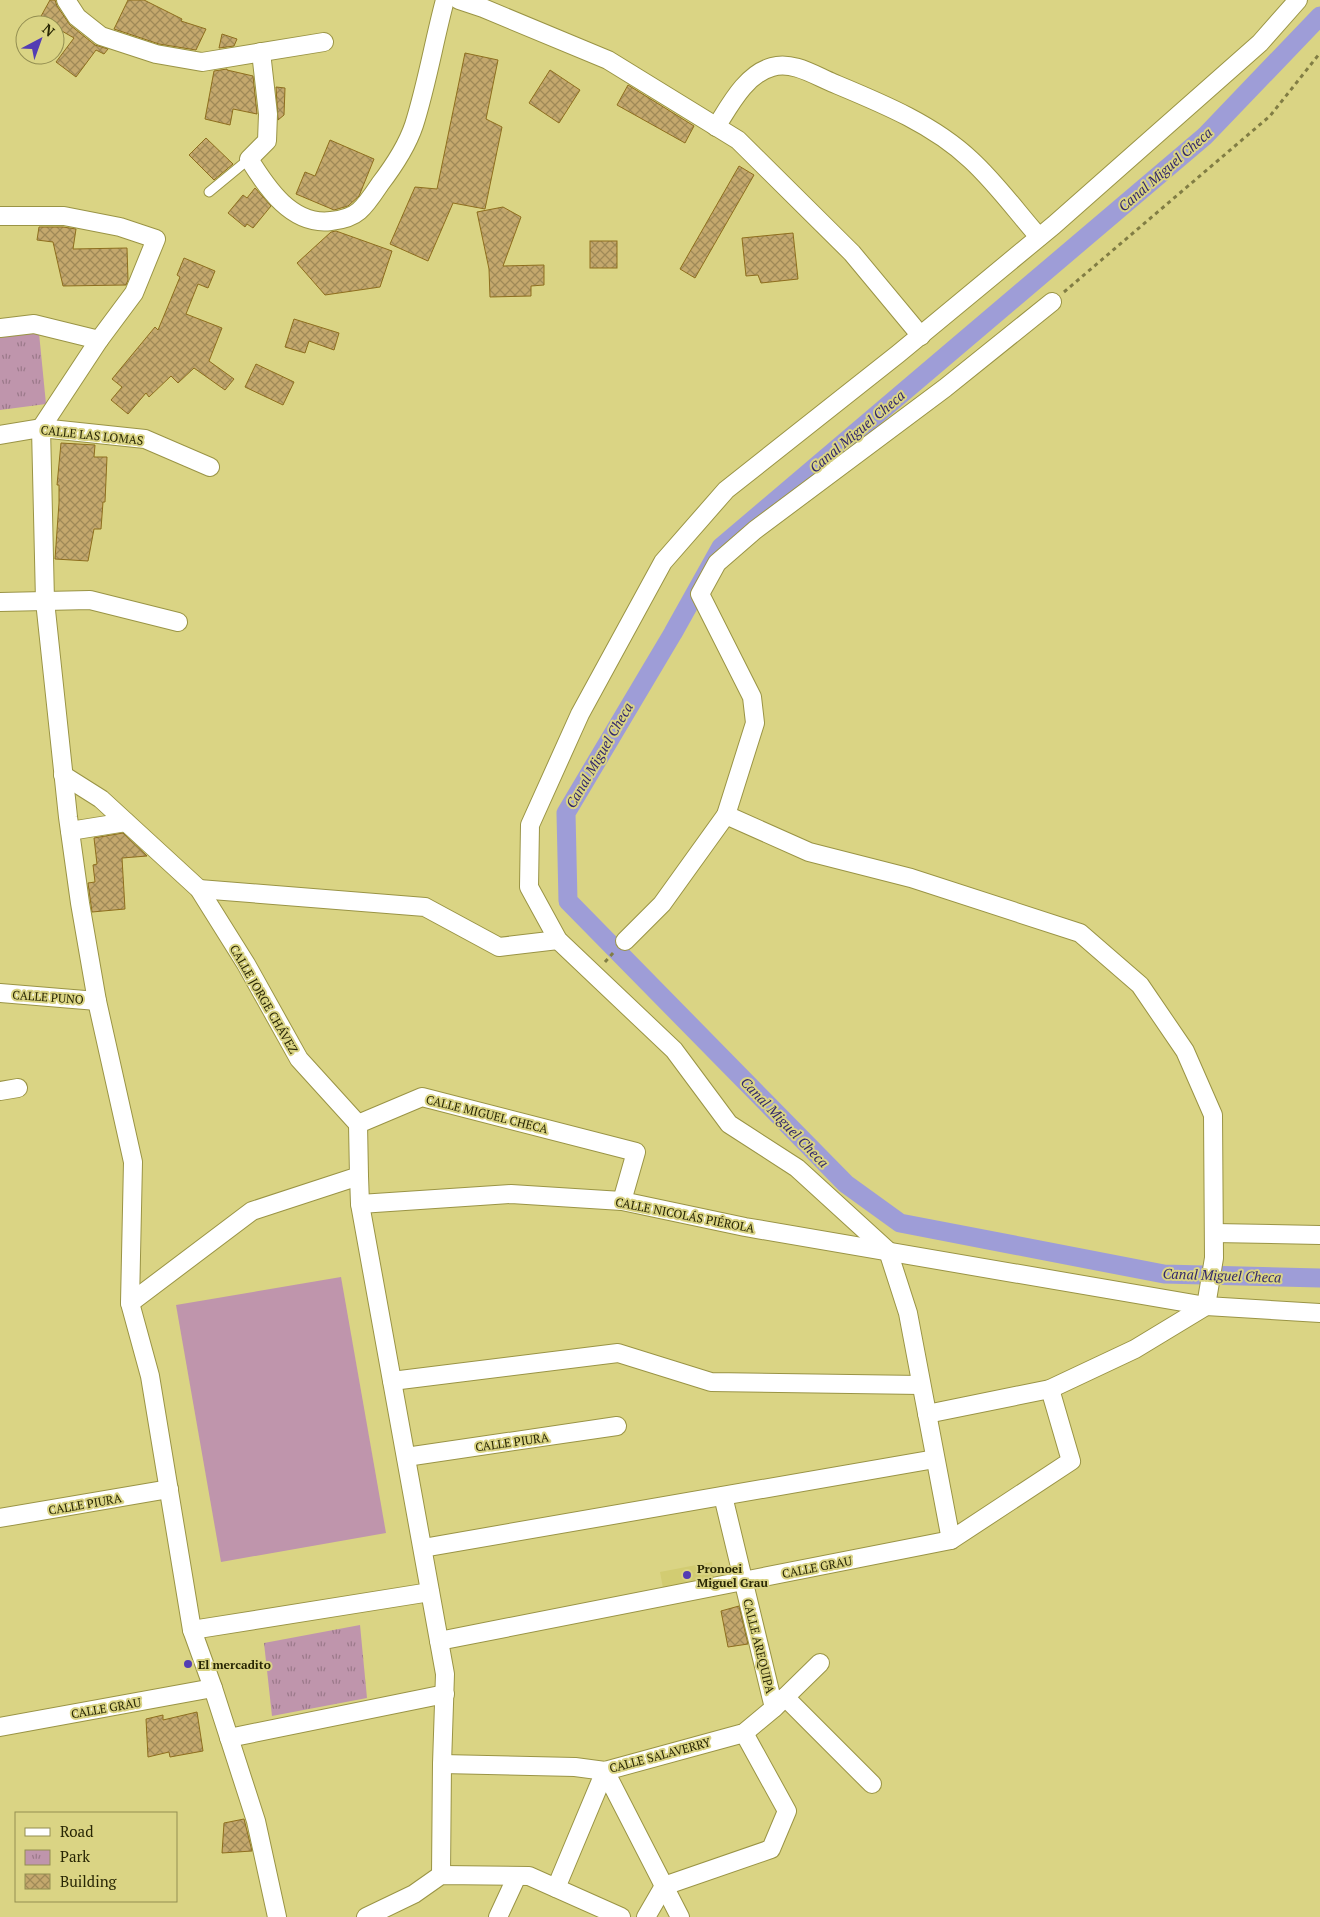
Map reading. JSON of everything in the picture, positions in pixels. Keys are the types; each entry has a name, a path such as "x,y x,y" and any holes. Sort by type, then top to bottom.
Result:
{"street":[{"path":"66,0 77,17 101,36 156,54 202,62 324,42"},
{"path":"261,52 268,114 267,141 249,159 257,173 285,206 304,218 326,222 350,217 360,210 392,168 414,127 444,0"},
{"path":"460,0 608,60 738,140 852,253 921,336"},
{"path":"951,1540 908,1313 888,1251 797,1168 729,1124 674,1050 558,940 529,887 530,825 580,714 663,562 726,490 921,336 1040,237 1260,43 1298,0"},
{"path":"716,126 756,74 773,67 791,66 882,103 943,137 972,160 1040,237"},
{"path":"0,216 64,216 120,227 156,239 134,293 41,428 45,601 69,824 97,1001 133,1162 130,1303 150,1376 192,1630 256,1821 278,1917"},
{"path":"625,941 662,904 726,815 755,723 752,697 700,594 717,563 755,530 944,388 1052,302"},
{"path":"0,328 34,324 100,340"},
{"name":"CALLE LAS LOMAS","path":"0,435 41,428 145,439 210,467"},
{"path":"0,602 90,600 178,622"},
{"name":"CALLE JORGE CHÁVEZ","path":"63,775 101,799 199,889 246,964 299,1059 358,1124"},
{"path":"69,824 78,801 93,796 101,799"},
{"path":"726,815 809,852 911,878 1080,933 1140,985 1185,1051 1213,1115 1214,1258 1206,1306 1135,1349 1050,1389 927,1414"},
{"path":"69,824 126,822"},
{"path":"199,889 424,907 499,947 558,940"},
{"name":"CALLE PUNO","path":"0,993 97,1001"},
{"path":"0,1091 18,1088"},
{"name":"CALLE MIGUEL CHECA","path":"358,1124 422,1097 636,1152 622,1201"},
{"path":"358,1124 360,1204 445,1674 441,1876"},
{"path":"130,1303 252,1211 359,1176"},
{"name":"CALLE NICOLÁS PIÉROLA","path":"360,1204 511,1194 622,1201 745,1227 1206,1306 1320,1313"},
{"path":"1214,1233 1320,1235"},
{"path":"392,1381 618,1353 711,1382 921,1385"},
{"name":"CALLE GRAU","path":"439,1641 951,1540 1071,1461 1050,1389"},
{"name":"CALLE PIURA","path":"406,1457 617,1426"},
{"path":"423,1548 935,1459"},
{"name":"CALLE PIURA","path":"0,1518 169,1489"},
{"name":"CALLE AREQUIPA","path":"723,1496 743,1581 779,1703"},
{"path":"192,1630 430,1592"},
{"name":"CALLE SALAVERRY","path":"442,1764 575,1766 605,1771 744,1733 779,1703 820,1662"},
{"name":"CALLE GRAU","path":"0,1727 213,1688"},
{"path":"229,1738 445,1694"},
{"path":"779,1703 872,1784"},
{"path":"646,1917 664,1886 771,1849 787,1811 744,1733"},
{"path":"605,1771 680,1917"},
{"path":"556,1888 605,1771"},
{"path":"366,1917 414,1894 441,1876 529,1876 621,1917"},
{"path":"498,1917 517,1876"}],"lane":[{"path":"210,192 249,159"}],"path":[{"path":"1052,302 1270,116 1320,53"},
{"path":"602,964 625,941"}],"shaded area":[{"name":"Pronoei Miguel Grau","path":"712,1562 714,1578 663,1588 660,1572"}],"green space":[{"path":"39,333 46,404 0,410 0,336"},
{"path":"341,1277 386,1533 221,1562 176,1305"},
{"path":"360,1625 367,1698 272,1716 264,1643"}],"building":[{"path":"50,0 55,0 63,15 42,15"},
{"path":"128,0 144,0 182,19 181,21 206,29 196,50 159,44 114,29"},
{"path":"65,18 70,25 95,45 108,49 104,54 96,50 76,77 60,65 65,65 65,50 74,38 65,33"},
{"path":"222,34 237,39 234,46 219,48"},
{"path":"465,53 498,60 486,119 502,127 485,209 453,203 428,261 390,244 415,187 437,189"},
{"path":"227,69 253,76 257,114 233,109 230,125 205,119 214,71"},
{"path":"550,70 580,90 559,123 529,103"},
{"path":"628,85 694,126 685,143 617,105"},
{"path":"276,87 285,88 284,115 278,120"},
{"path":"206,138 233,164 214,180 189,155"},
{"path":"330,140 374,159 359,196 348,206 334,210 296,194 305,172 315,176"},
{"path":"739,166 754,175 695,278 680,269"},
{"path":"255,188 271,206 253,228 247,224 245,227 228,213 243,195 247,198"},
{"path":"503,207 521,217 503,266 544,265 544,285 531,286 531,296 490,297 489,269 477,212"},
{"path":"39,227 76,229 73,249 127,248 128,280 126,285 63,286 53,242 37,240"},
{"path":"336,231 392,251 380,287 325,295 297,263 331,232"},
{"path":"793,233 798,279 761,283 758,275 746,276 742,238"},
{"path":"590,241 617,241 617,268 590,268"},
{"path":"184,258 215,271 208,288 198,284 186,314 222,328 209,361 234,379 225,390 194,368 178,383 171,376 149,397 146,393 128,414 111,400 122,387 112,379 155,327 158,330 180,277 177,275"},
{"path":"294,319 339,333 334,350 309,341 305,353 285,347"},
{"path":"256,364 294,382 283,405 245,387"},
{"path":"61,443 95,445 94,457 107,457 105,502 103,502 101,529 94,529 88,561 55,559 59,503 59,485 57,485"},
{"path":"123,833 147,856 122,858 125,909 92,912 88,883 95,882 93,865 97,864 94,838"},
{"path":"739,1606 748,1644 728,1647 721,1611"},
{"path":"197,1712 203,1751 170,1757 169,1752 148,1757 146,1719 163,1715 163,1720"},
{"path":"244,1819 252,1851 222,1853 224,1823"}],"waterway":[{"name":"Canal Miguel Checa","path":"1320,16 1205,136 721,547 673,633 566,813 568,901 846,1184 900,1223 1164,1274 1320,1278"}],"place":[{"name":"Pronoei Miguel Grau","path":"687,1575"},
{"name":"El mercadito","path":"188,1664"}]}
